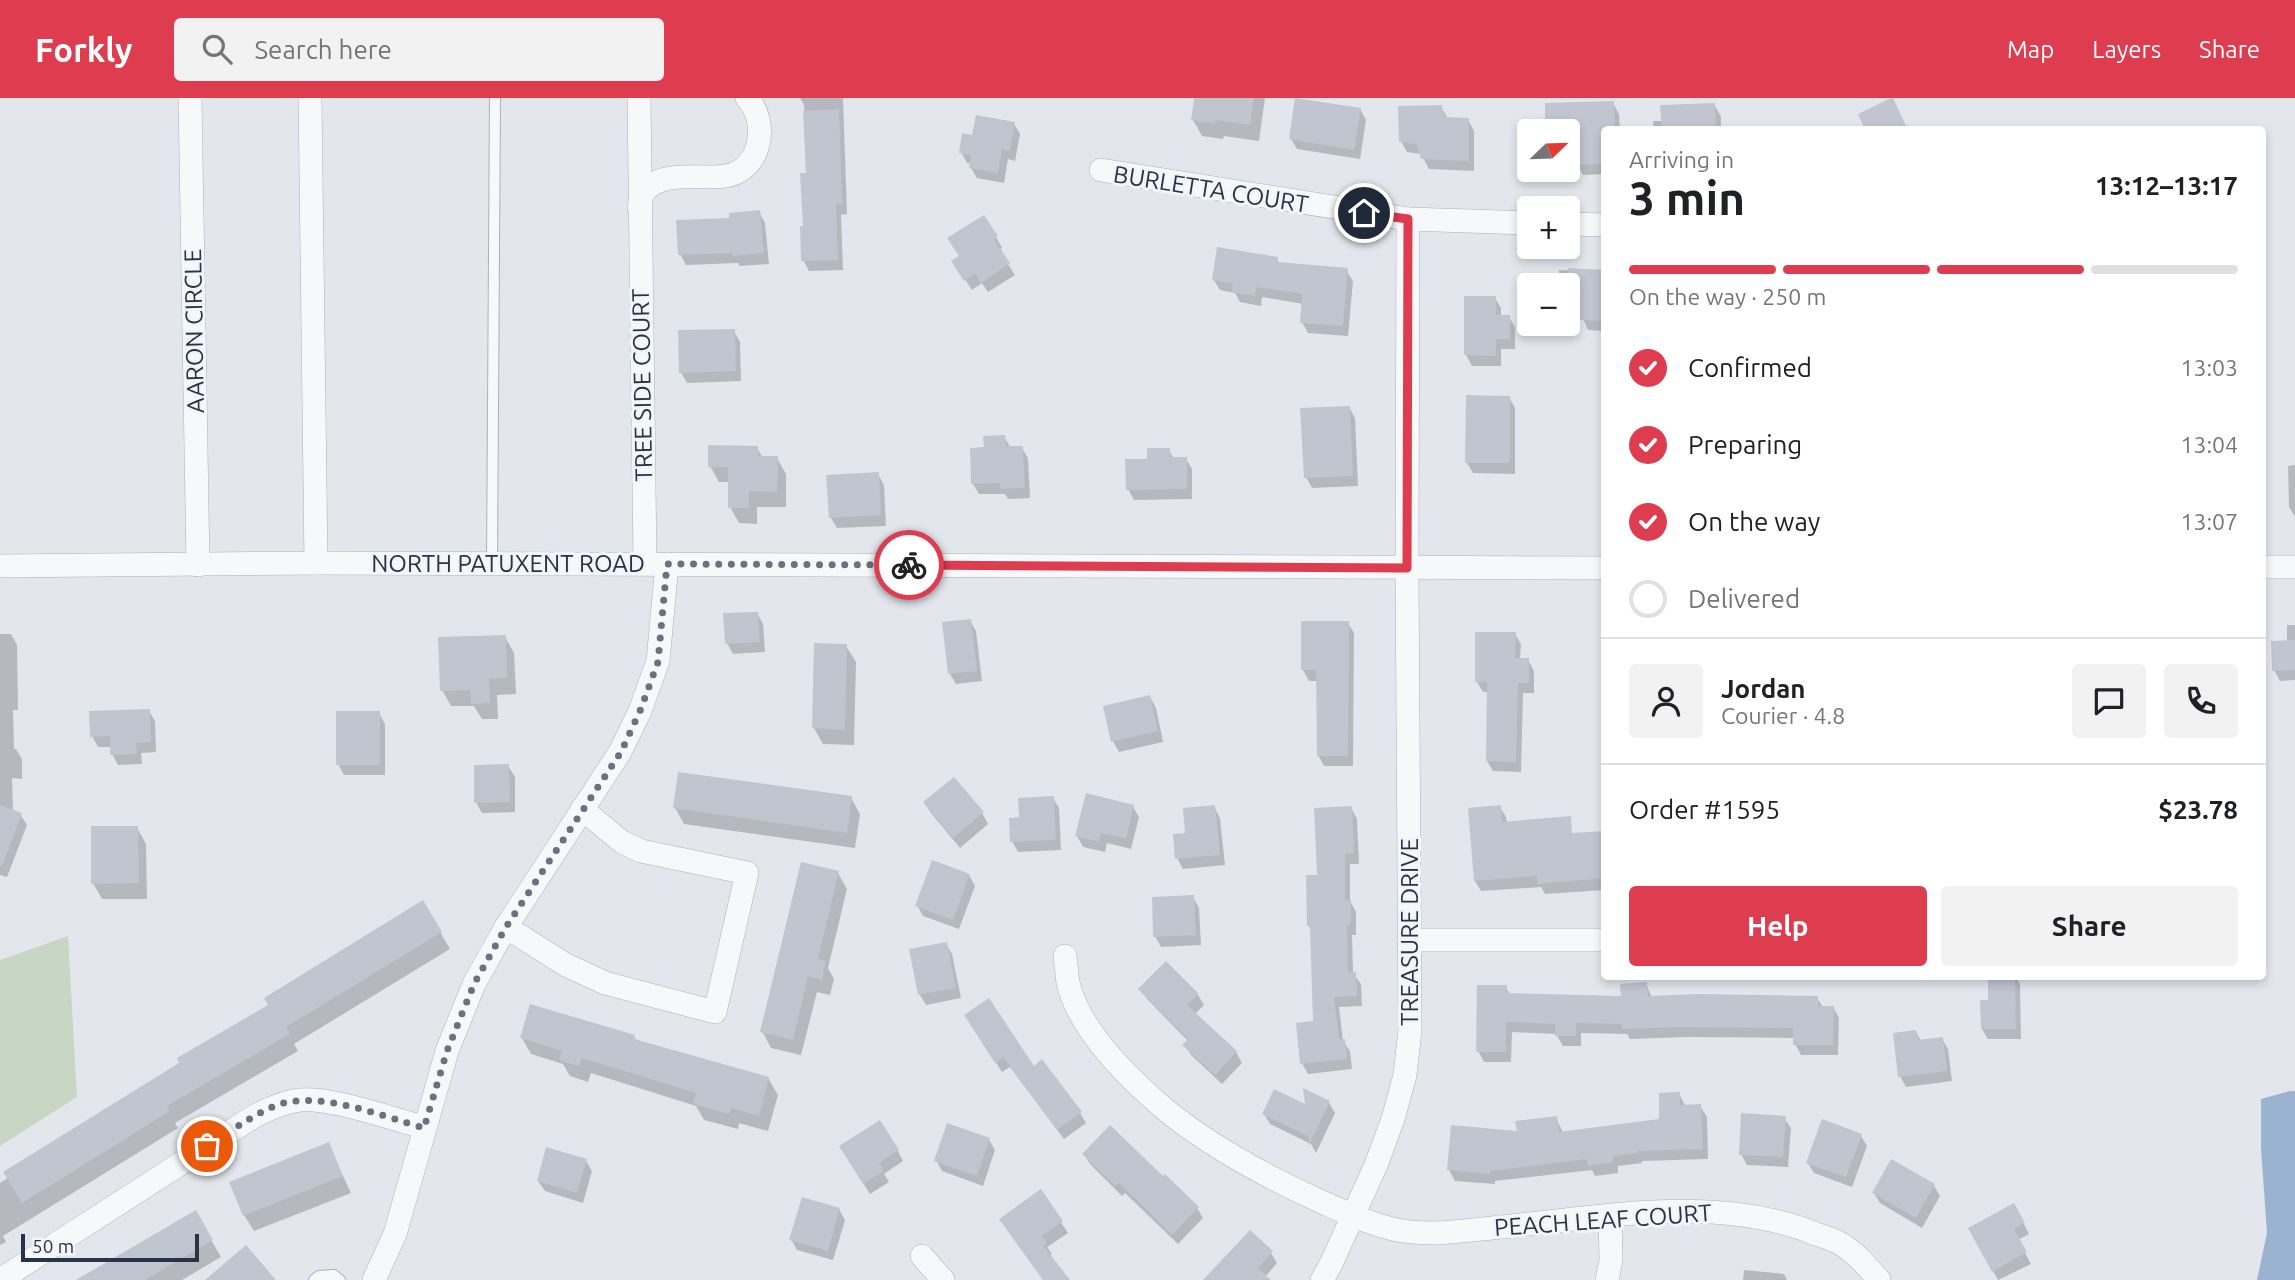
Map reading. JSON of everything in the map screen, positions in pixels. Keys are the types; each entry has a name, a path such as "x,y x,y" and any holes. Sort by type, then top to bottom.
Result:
{"street":[{"name":"AARON CIRCLE","path":"190,98 198,565"},
{"path":"310,98 316,563"},
{"name":"TREE SIDE COURT","path":"374,1280 395,1234 447,1051 474,984 506,927 621,752 658,662 639,208 639,98"},
{"path":"639,208 644,192 672,177 729,176 747,165 758,149 760,135 758,118 747,98"},
{"name":"BURLETTA COURT","path":"1101,170 1408,219 1517,223"},
{"name":"TREASURE DRIVE","path":"1322,1280 1389,1130 1405,1075 1410,1030 1408,219"},
{"path":"1580,225 1601,225"},
{"name":"NORTH PATUXENT ROAD","path":"0,566 316,563 1601,568"},
{"path":"2266,567 2295,567"},
{"path":"506,927 566,965 605,983 715,1012 747,873 641,852 622,842 582,809"},
{"path":"1409,940 1601,940"},
{"name":"PEACH LEAF COURT","path":"1065,956 1069,984 1082,1016 1103,1047 1144,1091 1187,1126 1234,1158 1282,1184 1352,1215 1400,1230 1432,1233 1686,1211 1732,1212 1778,1220 1841,1244 1866,1264 1879,1280"},
{"path":"0,1280 253,1117 279,1104 301,1100 327,1101 424,1128"},
{"path":"1607,1280 1611,1260 1611,1217"},
{"path":"922,1256 943,1280"}],"lane":[{"path":"492,564 495,98"},
{"path":"314,1280 319,1276 334,1275 340,1280"}],"green space":[{"path":"68,936 77,1097 0,1146 0,960"}],"water":[{"path":"2295,1091 2295,1280 2257,1280 2267,1233 2261,1148 2261,1099"}],"building":[{"path":"1194,98 1254,98 1250,125 1191,120"},
{"path":"1295,98 1361,108 1354,150 1289,139"},
{"path":"1893,98 1906,126 1863,126 1858,114"},
{"path":"1614,101 1615,126 1601,126 1601,164 1580,165 1580,119 1545,119 1545,103"},
{"path":"1715,103 1716,126 1662,126 1660,105"},
{"path":"1442,105 1444,117 1469,118 1469,161 1421,159 1416,144 1399,142 1398,106"},
{"path":"839,109 842,204 836,204 838,260 801,261 800,226 803,226 800,173 806,173 803,111"},
{"path":"976,115 1015,122 1010,151 1002,149 998,173 969,168 971,155 959,153 962,133 972,135"},
{"path":"760,210 764,253 733,256 732,253 678,255 676,220 729,218 729,213"},
{"path":"984,215 998,236 994,239 1010,263 981,283 975,274 964,281 951,261 959,256 947,238"},
{"path":"1217,247 1278,257 1278,262 1348,268 1343,326 1300,323 1302,294 1257,287 1255,296 1232,292 1233,284 1212,280"},
{"path":"1568,268 1601,270 1601,321 1580,320 1580,273 1568,273"},
{"path":"1464,296 1496,296 1496,315 1510,315 1510,339 1496,339 1496,356 1464,355"},
{"path":"735,329 736,371 679,373 678,330"},
{"path":"1466,395 1510,396 1510,463 1465,463"},
{"path":"1350,406 1353,476 1304,478 1300,408"},
{"path":"1005,435 1006,446 1023,446 1025,488 1000,489 1000,483 971,484 970,448 984,447 983,436"},
{"path":"708,445 758,446 758,456 778,456 777,492 749,491 749,508 728,508 728,467 708,467"},
{"path":"1147,448 1170,448 1170,457 1187,457 1187,489 1126,490 1125,459 1147,459"},
{"path":"879,472 881,515 829,518 826,475"},
{"path":"758,612 760,642 725,644 723,613"},
{"path":"971,619 977,671 948,674 942,622"},
{"path":"1301,621 1349,621 1348,756 1317,756 1316,670 1301,670"},
{"path":"1475,632 1516,632 1515,658 1529,658 1529,683 1518,683 1516,762 1486,761 1487,682 1475,682"},
{"path":"506,635 507,678 489,679 490,703 471,704 470,690 440,691 438,637"},
{"path":"2295,640 2295,670 2272,671 2271,641"},
{"path":"814,643 847,644 845,730 812,728"},
{"path":"1150,695 1158,731 1111,742 1103,706"},
{"path":"150,709 151,742 136,743 137,754 110,755 110,736 90,737 89,711"},
{"path":"336,711 380,711 380,765 336,765"},
{"path":"509,764 510,802 474,803 474,765"},
{"path":"678,772 852,796 847,833 673,808"},
{"path":"954,777 984,812 953,838 923,802"},
{"path":"1086,793 1134,805 1126,839 1101,833 1099,842 1075,836"},
{"path":"1054,796 1056,840 1010,842 1009,818 1019,817 1018,798"},
{"path":"0,805 22,813 2,866 0,865"},
{"path":"1215,805 1220,855 1175,859 1173,834 1185,833 1183,808"},
{"path":"1501,805 1502,822 1571,816 1572,833 1601,831 1601,878 1537,884 1537,876 1474,881 1468,808"},
{"path":"1352,806 1354,853 1345,854 1345,900 1351,900 1351,925 1347,925 1348,972 1356,972 1357,996 1334,997 1339,1039 1345,1039 1347,1059 1300,1064 1296,1023 1313,1021 1306,875 1317,875 1314,808"},
{"path":"91,826 138,826 139,883 91,884"},
{"path":"932,860 970,874 953,920 915,906"},
{"path":"801,862 839,871 818,959 826,961 822,980 808,976 793,1040 760,1032"},
{"path":"1194,895 1196,935 1153,937 1152,897"},
{"path":"423,900 442,932 286,1027 290,1034 167,1106 170,1111 22,1203 3,1172 179,1063 177,1058 268,1005 264,998"},
{"path":"947,942 956,988 918,995 909,949"},
{"path":"1166,961 1199,994 1187,1005 1237,1051 1215,1075 1182,1045 1188,1039 1138,989"},
{"path":"1988,980 2015,980 2016,1029 1981,1029 1980,1000 1988,1000"},
{"path":"1647,982 1648,996 1818,996 1818,1006 1834,1006 1833,1045 1793,1045 1793,1028 1622,1029 1622,1024 1576,1023 1576,1036 1555,1036 1555,1024 1506,1022 1506,1052 1476,1052 1477,985 1507,985 1507,993 1621,996 1620,984"},
{"path":"989,998 1034,1066 1042,1059 1082,1112 1057,1130 1003,1057 995,1063 964,1015"},
{"path":"530,1004 635,1035 634,1039 769,1077 759,1116 731,1108 729,1114 693,1104 696,1093 582,1058 579,1066 559,1060 562,1051 520,1038"},
{"path":"1916,1030 1918,1040 1943,1037 1947,1071 1898,1077 1893,1033"},
{"path":"1303,1088 1330,1101 1309,1145 1308,1136 1262,1114 1274,1089 1305,1104"},
{"path":"1680,1092 1680,1105 1701,1104 1703,1149 1637,1151 1638,1153 1613,1156 1613,1162 1588,1166 1587,1159 1490,1171 1490,1174 1447,1170 1451,1125 1517,1131 1515,1121 1557,1116 1559,1132 1659,1119 1659,1093"},
{"path":"1741,1113 1786,1116 1783,1157 1739,1155"},
{"path":"1822,1119 1862,1134 1846,1177 1806,1163"},
{"path":"880,1120 899,1150 879,1163 884,1171 863,1184 839,1146"},
{"path":"947,1123 990,1138 977,1176 934,1161"},
{"path":"1110,1125 1199,1207 1172,1235 1119,1183 1115,1186 1082,1154"},
{"path":"329,1142 343,1176 243,1216 229,1182"},
{"path":"546,1147 587,1159 577,1193 537,1181"},
{"path":"1891,1159 1935,1184 1916,1218 1872,1193"},
{"path":"1041,1189 1063,1221 1042,1236 1047,1243 1043,1245 1070,1280 1043,1280 999,1219"},
{"path":"802,1197 840,1208 828,1251 789,1240"},
{"path":"2014,1203 2025,1223 2014,1229 2027,1252 1992,1272 1968,1228"},
{"path":"196,1210 213,1240 145,1280 76,1280"},
{"path":"1250,1230 1273,1251 1258,1268 1271,1280 1203,1280"},
{"path":"246,1245 276,1280 205,1280"}],"way so far":[{"path":"207,1146 279,1104 301,1100 327,1101 424,1128 447,1051 474,984 506,927 621,752 640,711 658,662 667,564 909,565"}],"route":[{"path":"909,565 1407,568 1408,219 1364,213"}]}
